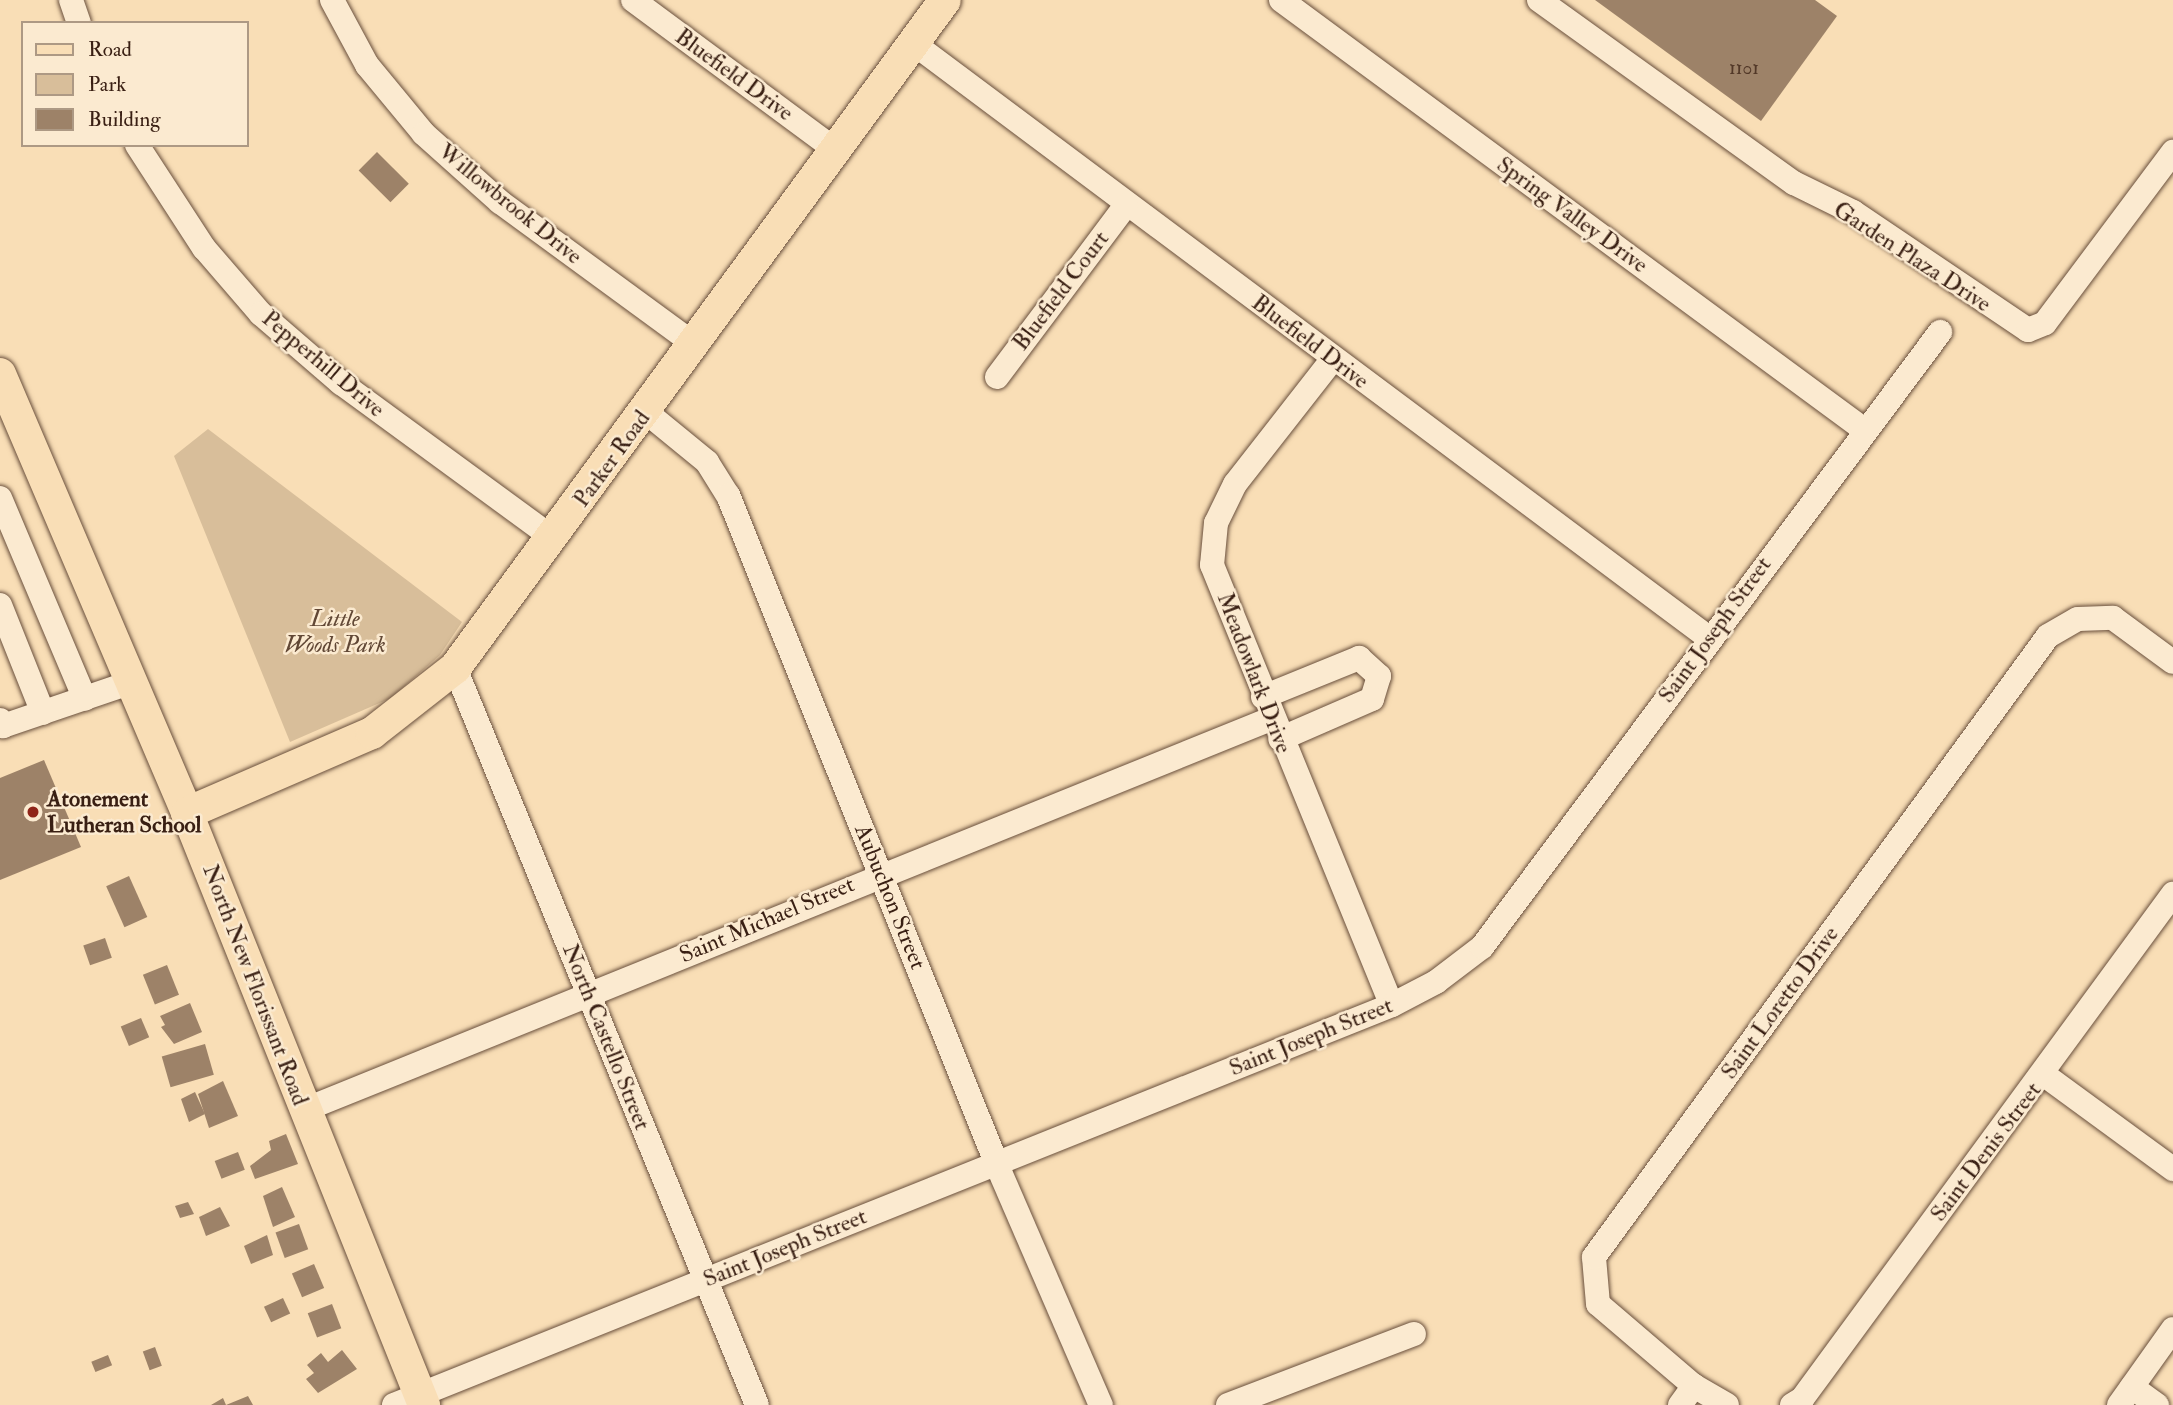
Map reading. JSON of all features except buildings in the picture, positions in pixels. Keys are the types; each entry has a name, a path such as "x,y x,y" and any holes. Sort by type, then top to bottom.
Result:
{"main road":[{"name":"Parker Road","path":"187,813 372,733 455,668 646,412 946,0"},
{"name":"North New Florissant Road","path":"4,395 132,682 187,813 304,1110 412,1402"}],"street":[{"path":"71,0 78,21"},
{"name":"Willowbrook Drive","path":"332,0 367,65 424,135 500,202 694,344"},
{"name":"Bluefield Drive","path":"633,0 836,150"},
{"name":"Spring Valley Drive","path":"1280,0 1863,429"},
{"name":"Garden Plaza Drive","path":"1539,0 1794,183 1853,212 2028,330 2045,323 2173,152"},
{"name":"Bluefield Drive","path":"913,43 1332,360 1709,638"},
{"name":"Pepperhill Drive","path":"138,147 204,248 261,313 341,383 553,538"},
{"name":"Bluefield Court","path":"997,377 1126,205"},
{"name":"Saint Joseph Street","path":"412,1402 706,1280 1392,1005 1436,982 1482,947 1863,429 1940,332"},
{"name":"Meadowlark Drive","path":"1332,360 1234,484 1216,523 1212,565 1271,718 1392,1005"},
{"name":"Aubuchon Street","path":"646,412 706,462 727,495 997,1165 1101,1405"},
{"path":"0,498 85,699"},
{"path":"0,606 43,713"},
{"name":"Saint Loretto Drive","path":"1687,1396 1598,1304 1594,1257 2048,636 2078,619 2113,618 2173,662"},
{"name":"North Castello Street","path":"455,668 757,1405"},
{"path":"1,723 43,713 132,682"},
{"name":"Saint Michael Street","path":"304,1110 880,873 1271,718"},
{"name":"Saint Denis Street","path":"1792,1405 1802,1399 2173,894"},
{"path":"2043,1074 2173,1169"},
{"path":"2157,1405 2125,1396 2173,1329"},
{"path":"1228,1405 1413,1334"},
{"path":"1687,1396 1727,1405"}],"green space":[{"name":"Little Woods Park","path":"208,429 462,622 440,655 391,698 290,742 174,456"}],"place":[{"name":"Atonement Lutheran School","path":"33,812"}]}
